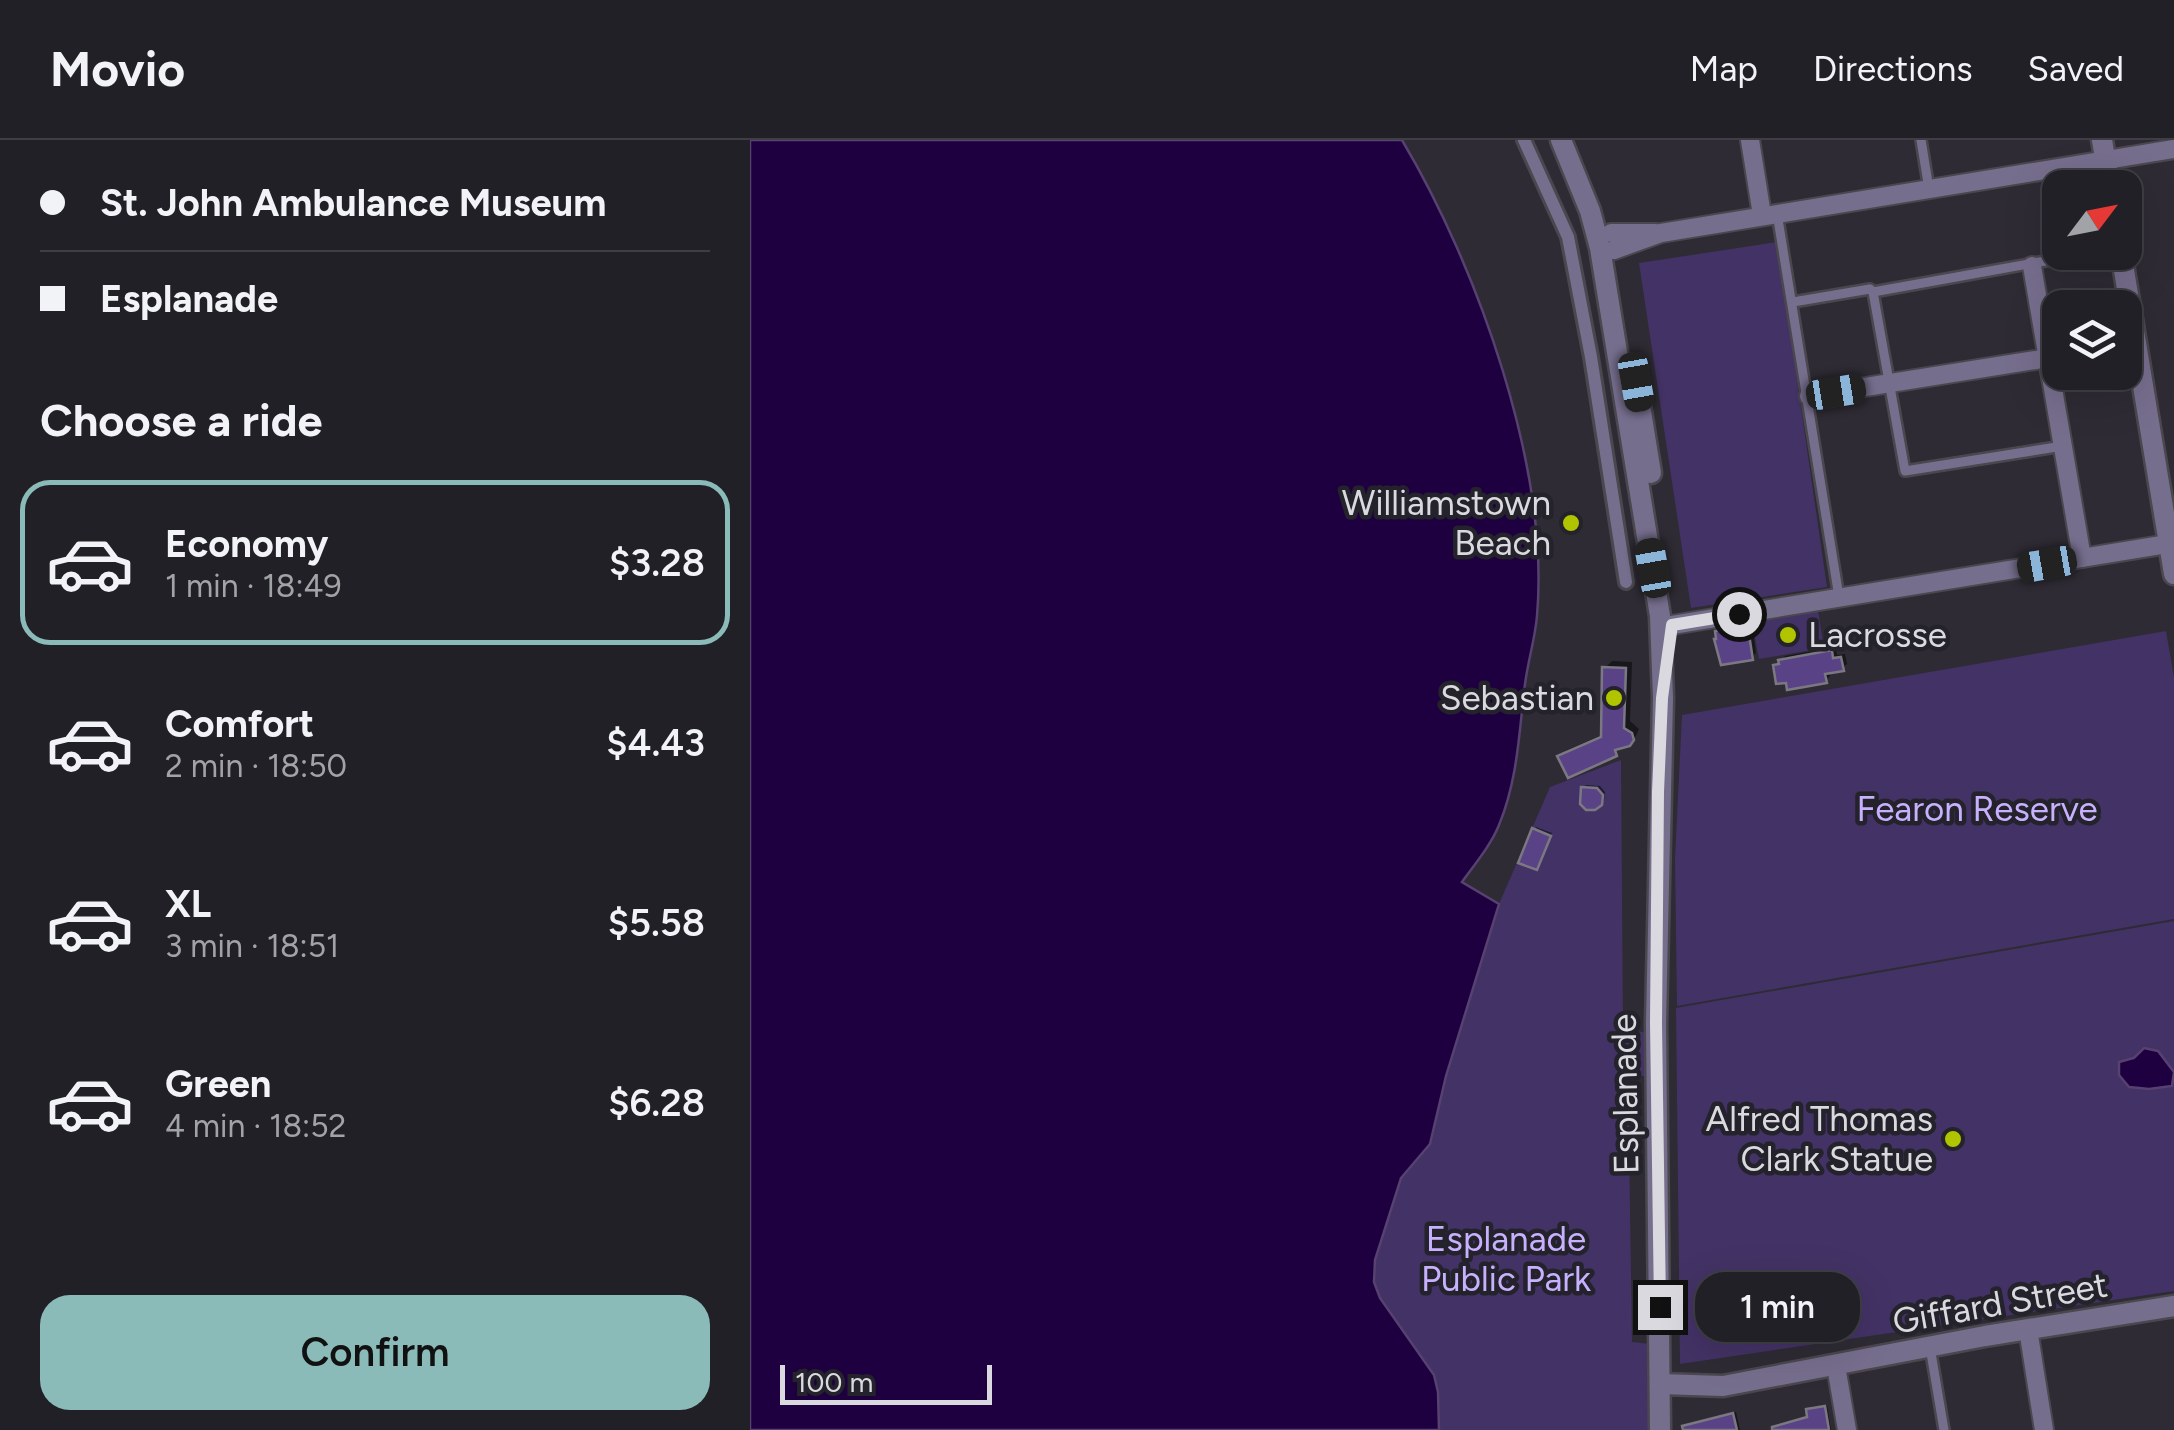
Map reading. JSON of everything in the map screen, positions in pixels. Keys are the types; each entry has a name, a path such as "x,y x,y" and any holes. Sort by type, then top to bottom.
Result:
{"street":[{"path":"1524,140 1568,237 1626,582"},
{"path":"1750,140 1770,214"},
{"name":"Esplanade","path":"1564,145 1603,212 1666,570 1656,925 1660,1430"},
{"path":"1609,244 1929,189 2103,150 2174,150"},
{"path":"2032,266 2042,324"},
{"path":"2123,270 2172,543 2174,574"},
{"path":"1808,396 2042,359"},
{"path":"2053,390 2082,558"},
{"path":"1666,626 2172,543"},
{"name":"Giffard Street","path":"1660,1384 1723,1386 2174,1306"},
{"path":"2028,1329 2044,1430"},
{"path":"1836,1366 1847,1430"}],"lane":[{"path":"1921,140 1929,189"},
{"path":"1770,214 1792,302 1839,599"},
{"path":"1792,302 1870,289 1874,292 2042,262"},
{"path":"1874,292 1905,470 2063,446"},
{"path":"1930,1347 1944,1430"}],"green space":[{"path":"1777,242 1827,587 1691,608 1639,263"},
{"name":"Lacrosse","path":"1818,611 1824,648 1759,659 1752,622"},
{"name":"Fearon Reserve","path":"2166,631 2174,678 2174,919 1677,1006 1675,859 1682,715"},
{"name":"Esplanade Public Park","path":"1621,760 1623,1031 1645,1032 1646,1076 1628,1076 1632,1342 1651,1344 1652,1430 1439,1430 1434,1375 1380,1298 1374,1282 1375,1260 1401,1178 1430,1144 1446,1076 1499,904 1550,787"},
{"path":"2174,921 2174,1291 1680,1364 1676,1008"}],"shaded area":[{"path":"750,140 1402,140 1430,191 1457,247 1502,370 1520,434 1538,558 1536,625 1510,790 1496,832 1462,882 1499,904 1446,1076 1430,1144 1401,1178 1375,1260 1374,1282 1380,1298 1434,1375 1439,1430 750,1430"},
{"path":"2144,1048 2158,1051 2174,1072 2172,1086 2129,1087 2119,1075 2119,1062 2134,1058"}],"building":[{"path":"1737,627 1739,635 1749,634 1753,660 1721,665 1715,631"},
{"path":"1832,650 1833,658 1841,657 1844,671 1825,674 1827,683 1787,690 1786,683 1776,684 1773,665 1779,664 1778,660"},
{"path":"1602,667 1626,668 1624,728 1634,740 1630,746 1615,750 1617,756 1568,778 1557,756 1601,737"},
{"path":"1581,787 1597,788 1603,795 1602,805 1586,810 1580,804"},
{"path":"1532,828 1551,836 1537,870 1518,863"},
{"path":"1825,1406 1829,1430 1772,1430 1807,1417 1806,1409"},
{"path":"1733,1413 1737,1430 1683,1430 1682,1426"}],"place":[{"name":"Williamstown Beach","path":"1571,523"},
{"name":"Lacrosse","path":"1788,635"},
{"name":"Sebastian","path":"1614,698"},
{"name":"Alfred Thomas Clark Statue","path":"1953,1139"}],"route":[{"path":"1660,1307 1656,1023 1662,698 1672,625 1739,614"}]}
